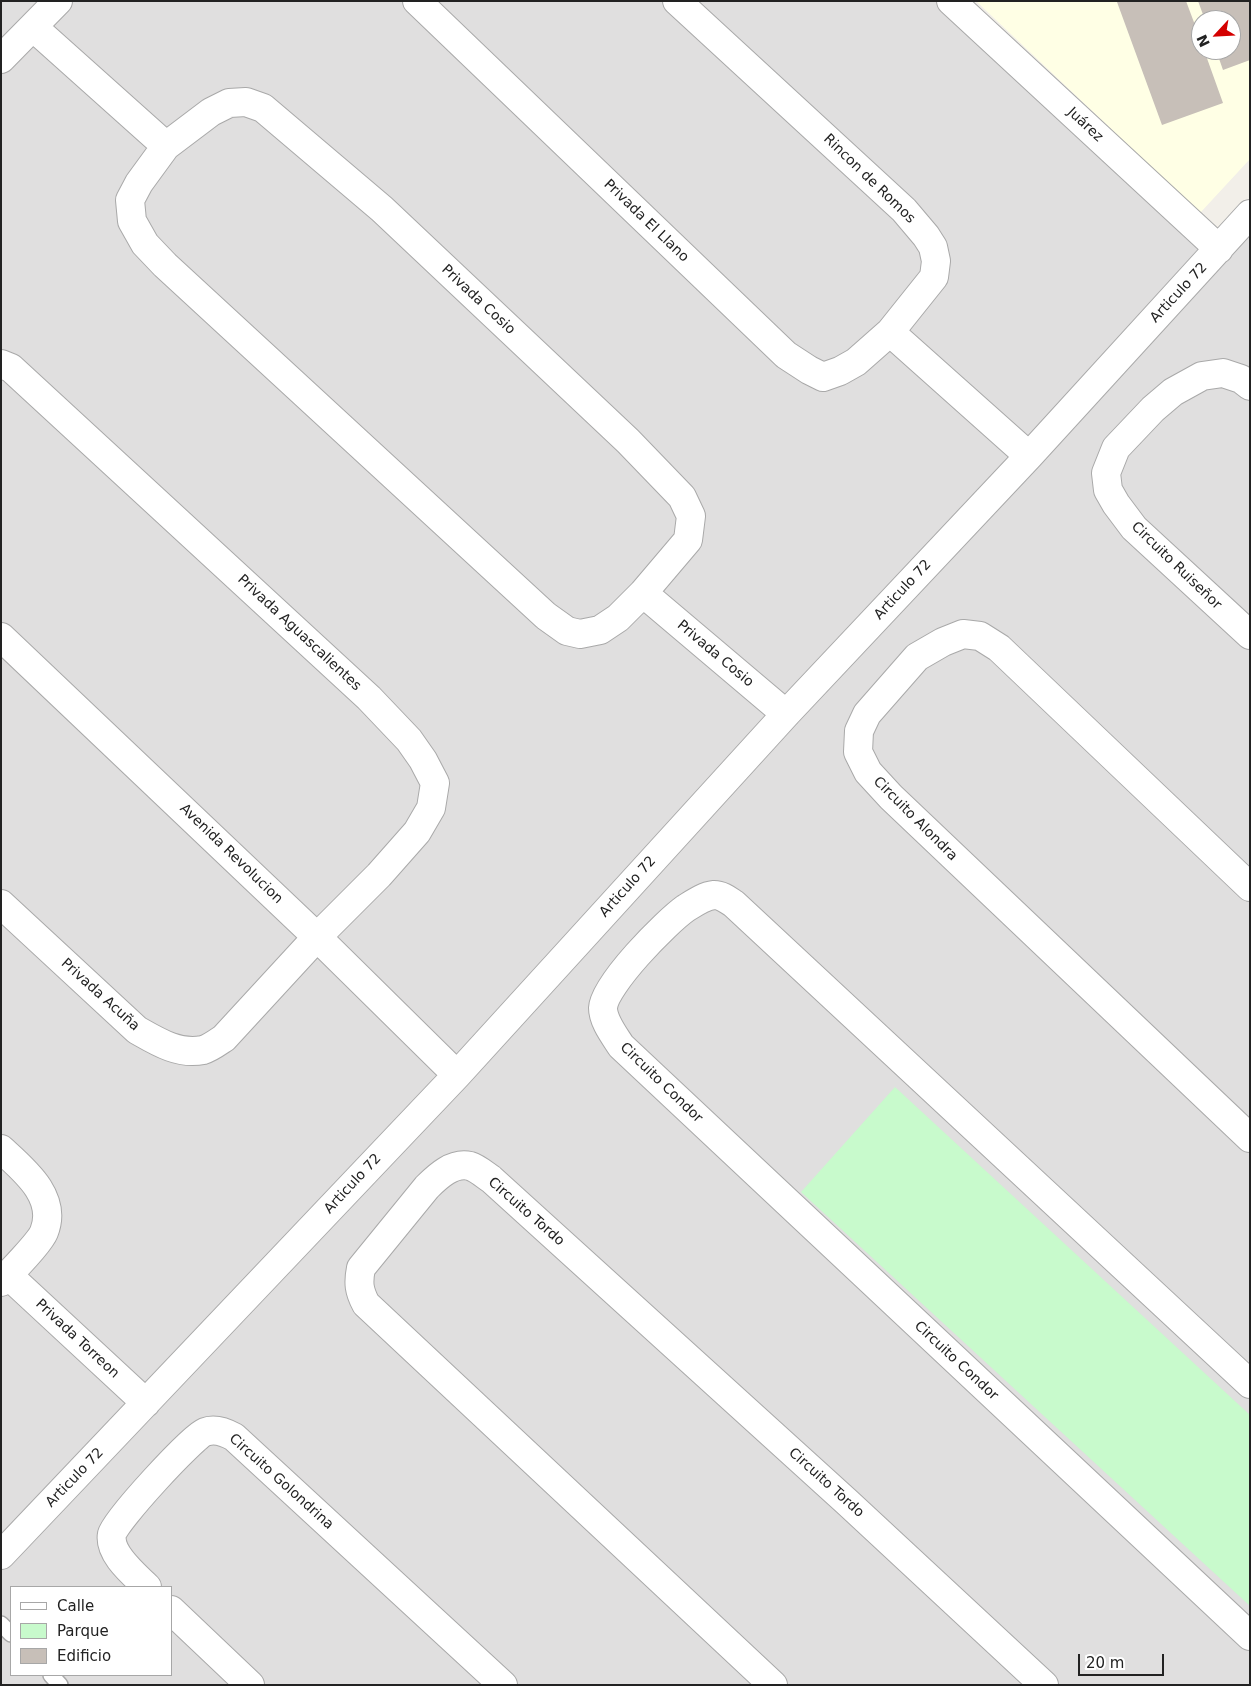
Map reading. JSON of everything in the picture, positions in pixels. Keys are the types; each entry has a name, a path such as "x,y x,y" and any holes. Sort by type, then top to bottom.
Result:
{"street":[{"path":"1,59 58,1"},
{"name":"Privada El Llano","path":"416,1 786,355 823,377 840,371 856,362 890,332"},
{"name":"Rincon de Romos","path":"677,1 904,210 926,236 933,247 936,261 934,277 890,332"},
{"name":"Juárez","path":"951,1 1219,249"},
{"path":"34,27 166,146"},
{"name":"Privada Cosio","path":"246,102 263,108 389,216 628,441 682,497 691,516 688,540 643,593 618,618 600,630 580,634 567,631 546,616 165,265 146,244 132,221 130,200 139,183 166,146 211,112 229,103 246,102"},
{"name":"Articulo 72","path":"1,1555 458,1075 786,714 1029,456 1250,214"},
{"path":"890,332 1029,456"},
{"name":"Privada Aguascalientes","path":"1,364 10,368 369,698 409,740 423,760 435,783 431,808 417,832 318,937"},
{"name":"Circuito Ruiseñor","path":"1250,386 1241,379 1223,373 1202,376 1173,392 1153,409 1116,448 1106,473 1108,490 1134,528 1250,635"},
{"name":"Privada Cosio","path":"643,593 786,714"},
{"name":"Circuito Alondra","path":"1250,887 999,648 980,636 963,634 943,642 917,657 867,714 858,731 858,752 868,772 891,797 1250,1138"},
{"name":"Avenida Revolucion","path":"1,637 318,937 458,1075"},
{"name":"Circuito Condor","path":"1250,1384 734,904 723,896 714,896 700,900 684,909 621,973 606,994 603,1009 608,1026 621,1046 1250,1636"},
{"name":"Privada Acuña","path":"1,904 137,1030 162,1044 185,1051 205,1049 224,1038 318,937"},
{"name":"Privada Torreon","path":"1,1149 32,1180 44,1196 48,1216 44,1233 4,1278 146,1404"},
{"name":"Circuito Tordo","path":"773,1685 366,1304 360,1293 358,1282 361,1268 438,1176 460,1166 470,1166 491,1179 832,1488 1044,1685"},
{"name":"Circuito Golondrina","path":"146,1586 121,1560 113,1544 112,1534 123,1517 185,1449 203,1433 213,1430 226,1432 234,1437 504,1685"},
{"path":"172,1611 250,1685"}],"lane":[{"path":"1,1624 10,1633"}],"shaded area":[{"path":"1,1 943,1 1206,248 1250,202 1250,1685 1,1685"},
{"path":"976,1 1250,1 1250,159 1200,213"}],"green space":[{"path":"895,1087 1250,1415 1250,1606 801,1192"}],"building":[{"path":"1186,1 1191,14 1191,60 1208,60 1223,103 1162,125 1117,2"},
{"path":"1198,1 1250,1 1250,60 1223,70 1220,60 1241,60 1241,10 1201,10"}]}
